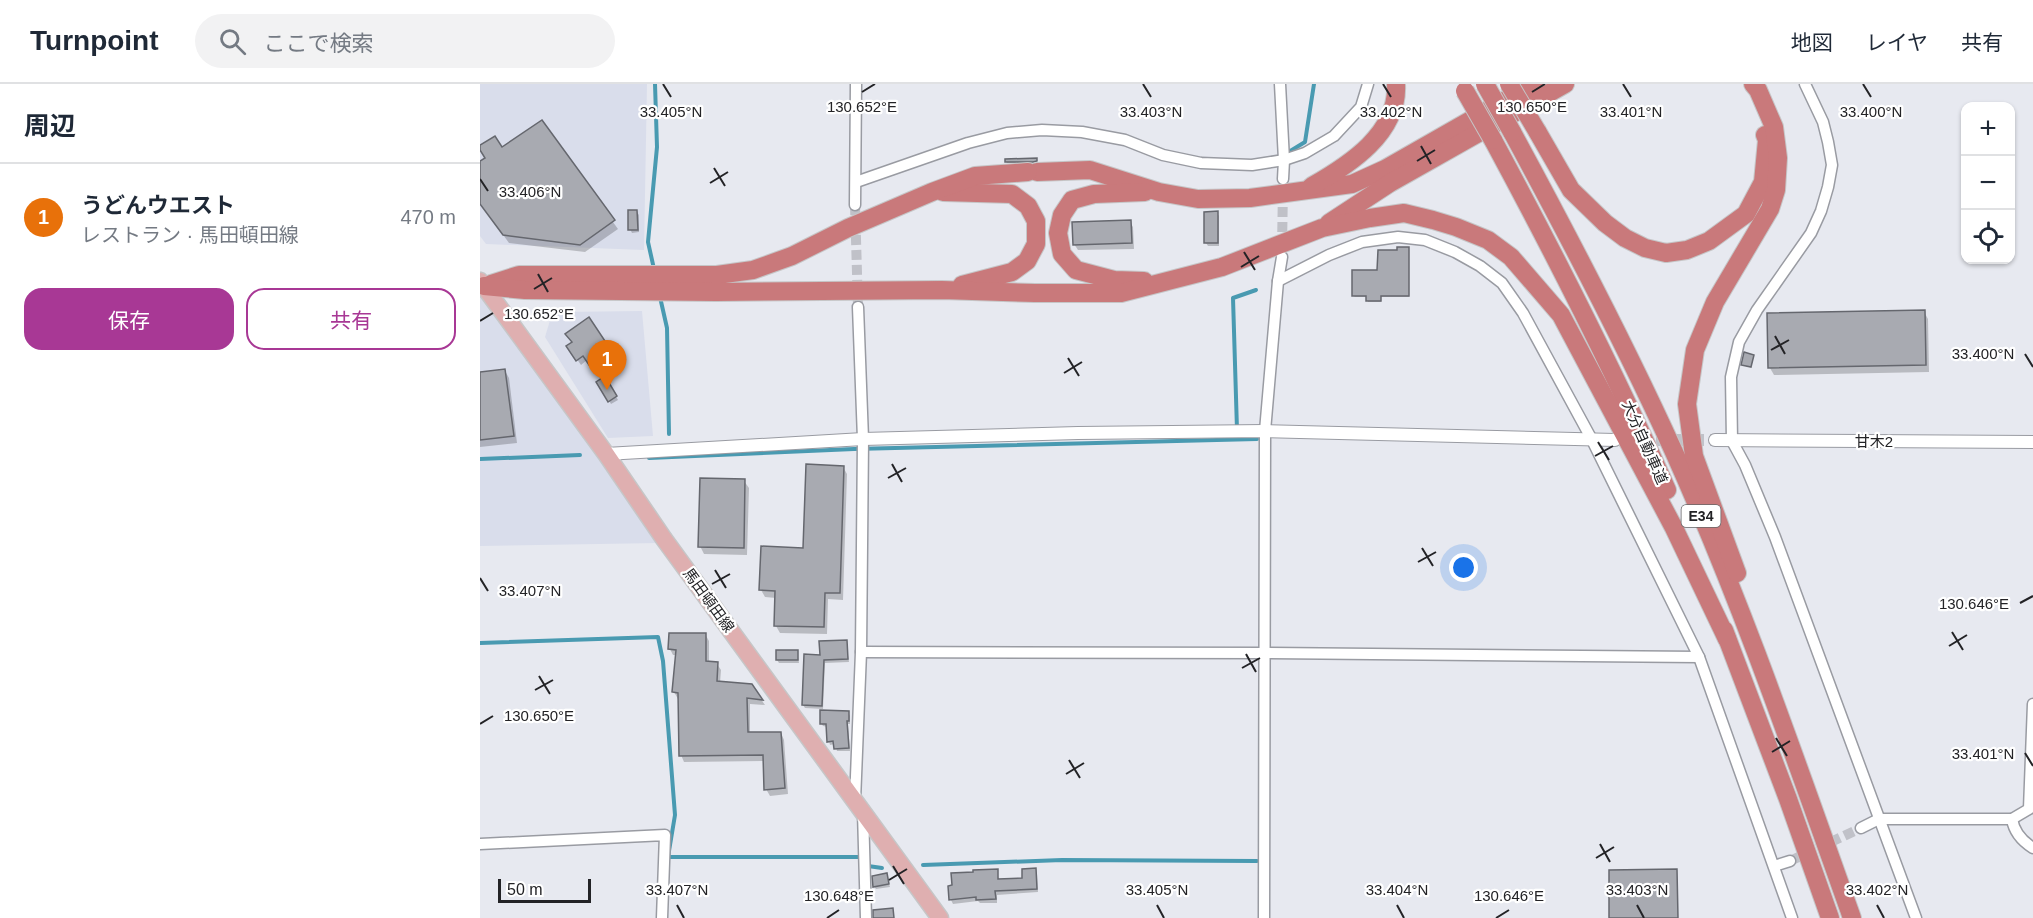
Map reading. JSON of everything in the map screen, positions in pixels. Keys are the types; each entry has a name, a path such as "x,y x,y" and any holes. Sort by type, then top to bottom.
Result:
{"highway":[{"path":"1303,192 1347,166 1374,138 1394,111 1396,84"},
{"name":"大分自動車道","path":"1485,84 1599,294 1674,453 1748,632 1852,918"},
{"path":"1509,84 1571,190 1605,223 1625,238 1645,248 1666,253 1687,250 1710,241 1746,214 1763,182 1767,140 1758,112 1744,89 1738,84"},
{"path":"481,284 519,275 717,275 753,270 792,256 848,228 975,176 1090,170 1159,192 1198,199 1250,198 1352,184 1385,169 1534,84"},
{"path":"1323,228 1390,183 1565,84"},
{"path":"1753,84 1758,90 1774,127 1778,158 1776,190 1770,209 1715,302 1695,350 1687,404 1694,456 1757,629 1808,792"},
{"name":"大分自動車道","path":"1463,87 1580,303 1618,381 1686,536 1727,639 1830,918"},
{"path":"932,192 1012,194 1028,206 1036,221 1036,244 1027,261 1012,272 942,290"},
{"path":"1159,192 1094,194 1072,200 1062,215 1058,233 1062,254 1076,270 1114,280 1160,282"},
{"path":"481,284 525,291 942,290 1121,293 1222,267 1323,228 1404,213 1456,227 1488,240 1512,257 1561,315 1674,528 1727,639"}],"main road":[{"name":"馬田頓田線","path":"481,284 606,453 664,538 940,918"}],"street":[{"path":"855,205 856,84"},
{"path":"1280,84 1283,179"},
{"path":"855,182 968,143 1007,133 1042,130 1082,132 1125,140 1164,155 1201,163 1252,165 1284,160 1305,153 1334,136 1361,107 1368,84"},
{"path":"1805,84 1823,122 1828,142 1832,165 1828,187 1811,233 1757,310 1739,342 1731,377 1732,441 1745,465 1775,537 1916,918"},
{"path":"1278,281 1329,255 1362,242 1398,237 1425,240 1455,252 1480,266 1502,283 1538,339 1591,438 1699,657 1792,918"},
{"path":"1264,918 1265,431 1282,257"},
{"path":"858,307 863,439 859,806 866,918"},
{"path":"606,453 863,439 1078,433 1265,431 1616,440"},
{"name":"甘木2","path":"1715,440 2033,442"},
{"path":"861,652 1699,657"},
{"path":"1861,828 1879,819 2012,819 2029,809 2033,704"},
{"path":"2012,819 2013,826 2023,842 2033,848"},
{"path":"480,844 665,835 662,918"},
{"path":"1774,866 1790,861"}],"shaded area":[{"path":"480,84 647,84 644,250 486,244 480,236"},
{"path":"480,293 659,543 480,546"},
{"path":"642,311 653,436 608,438 545,337 551,317 561,312"}],"building":[{"path":"542,120 615,220 580,245 503,235 480,204 480,161 485,158 480,145 495,136 502,147"},
{"path":"1037,158 1037,161 1033,162 1005,162 1005,159"},
{"path":"628,210 637,210 638,230 628,230"},
{"path":"1218,211 1218,243 1204,243 1204,212"},
{"path":"1131,220 1132,243 1073,245 1072,222"},
{"path":"1397,247 1409,247 1409,296 1381,296 1381,301 1366,301 1366,296 1352,296 1352,270 1377,270 1378,250 1397,250"},
{"path":"1925,310 1926,365 1768,368 1767,313"},
{"path":"589,317 611,350 589,365 583,356 576,361 566,346 572,342 565,334"},
{"path":"1744,352 1754,355 1751,367 1741,365"},
{"path":"505,369 514,436 480,440 480,372"},
{"path":"605,376 617,396 608,402 596,382"},
{"path":"806,464 844,466 840,593 825,593 824,627 774,626 775,591 759,590 761,546 803,548"},
{"path":"700,478 745,479 744,548 698,547"},
{"path":"669,633 706,633 706,661 718,662 717,681 752,684 763,700 747,698 748,732 781,732 785,788 764,790 763,755 679,756 678,693 672,692 676,650 668,649"},
{"path":"847,640 848,659 824,660 822,706 802,705 804,654 820,655 819,641"},
{"path":"776,650 798,650 798,660 776,660"},
{"path":"820,710 849,711 849,721 847,721 849,748 834,749 833,741 827,742 826,724 820,724"},
{"path":"1036,868 1037,889 995,891 996,899 976,900 976,897 949,900 948,886 952,885 951,873 998,869 998,879 1022,878 1022,869"},
{"path":"1677,869 1678,918 1609,918 1609,870"},
{"path":"887,873 889,884 873,887 872,876"},
{"path":"893,908 894,918 873,918 873,910"}],"waterway":[{"path":"654,269 648,242 657,147 655,84"},
{"path":"1287,153 1305,142 1314,84"},
{"path":"1237,430 1233,298 1256,290"},
{"path":"660,297 667,328 669,434"},
{"path":"649,458 854,449 1257,439"},
{"path":"480,459 580,455"},
{"path":"480,643 658,637 663,661 675,815 668,857 862,857 863,859"},
{"path":"923,865 1062,860 1257,861"},
{"path":"868,866 882,868"}],"tunnel":[{"path":"1282,247 1283,188"},
{"path":"855,205 858,307"},
{"path":"1638,440 1715,440"},
{"path":"1790,861 1861,828"}],"place":[{"name":"うどんウエスト","path":"607,390"}]}
